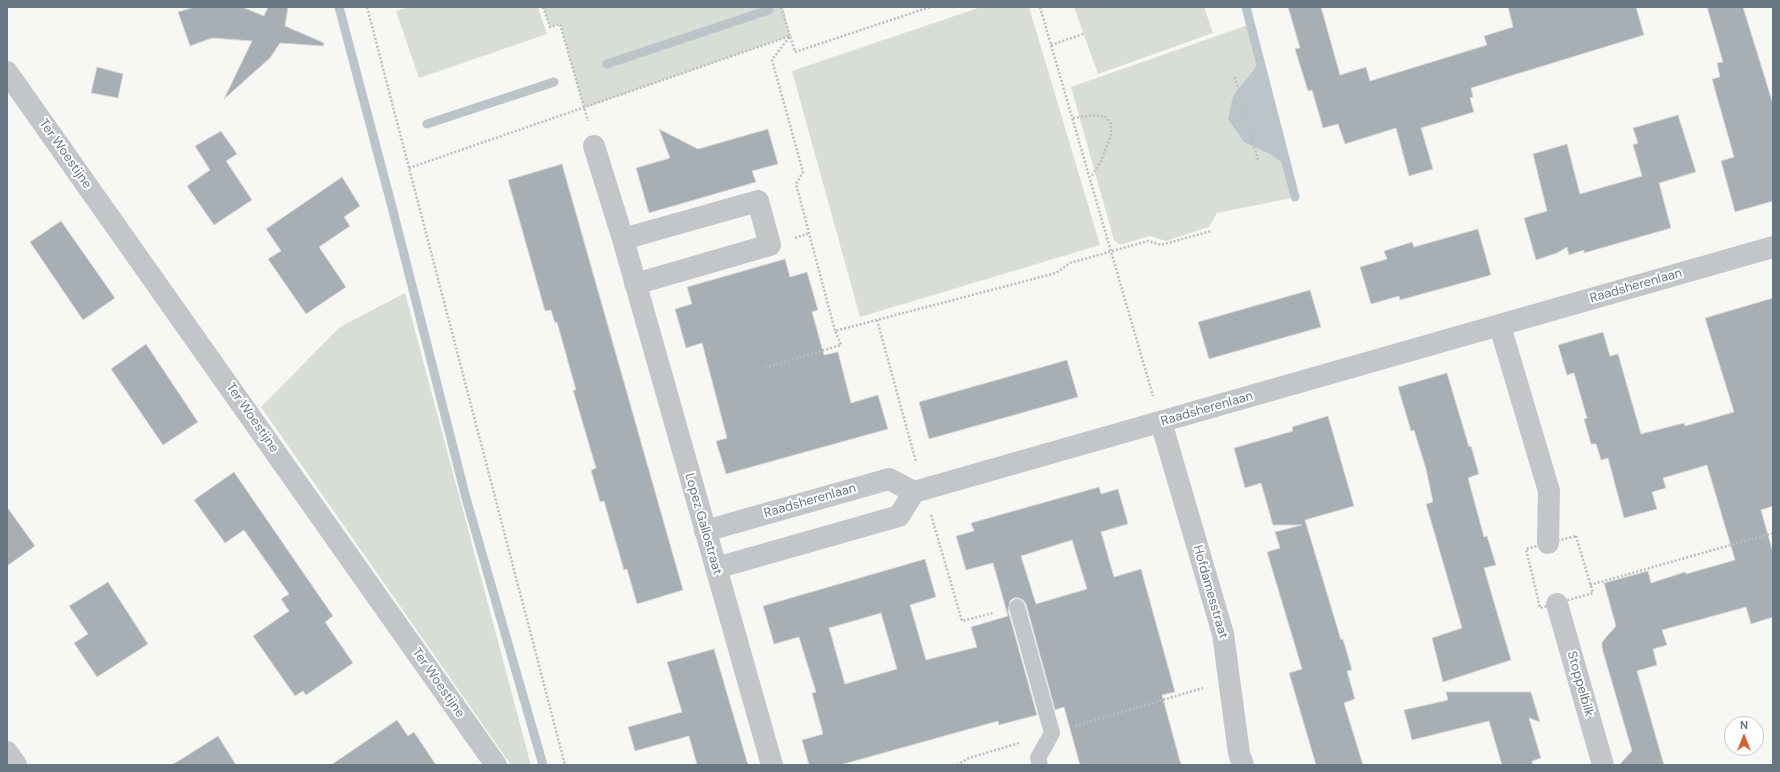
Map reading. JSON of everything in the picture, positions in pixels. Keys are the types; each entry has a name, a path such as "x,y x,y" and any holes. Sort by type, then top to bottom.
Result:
{"street":[{"name":"Ter Woestijne","path":"7,72 496,765"},
{"name":"Lopez Gallostraat","path":"594,146 623,239 772,765"},
{"path":"623,239 758,201 770,245 635,284"},
{"name":"Raadsherenlaan","path":"705,531 889,480 919,490 1500,326 1773,247"},
{"path":"1500,326 1549,491 1548,543"},
{"name":"Hofdamesstraat","path":"1161,422 1222,634 1230,680 1239,753 1243,765"},
{"path":"716,568 899,516 919,490"},
{"name":"Stoppelbilk","path":"1557,604 1603,765"},
{"path":"7,752 16,765"}],"lane":[{"path":"1018,607 1052,733 1038,758 1040,765"}],"path":[{"path":"368,7 565,765"},
{"path":"543,7 550,28 560,24 594,146"},
{"path":"781,7 795,52 930,7"},
{"path":"1040,7 1161,422"},
{"path":"1051,45 1083,34"},
{"path":"409,168 584,108 685,71 790,36"},
{"path":"765,368 841,345 835,331 796,184 803,172 772,60 790,36"},
{"path":"1235,77 1258,160"},
{"path":"1073,118 1094,115 1106,117 1111,124 1111,135 1101,161 1090,177"},
{"path":"835,331 1056,274 1070,263 1112,250 1148,241 1162,245 1211,231"},
{"path":"877,320 919,490 962,621 1018,607"},
{"path":"1590,585 1773,533"},
{"path":"1576,536 1590,585 1593,593 1540,608 1526,549 1576,536"},
{"path":"957,765 968,758 1230,680"}],"shaded area":[{"path":"409,7 538,7 547,34 419,78 396,11"},
{"path":"543,7 783,7 790,36 584,108 560,24 550,27"},
{"path":"981,7 1029,7 1100,245 860,317 792,71"},
{"path":"1074,7 1204,7 1213,33 1098,74"},
{"path":"1248,25 1292,198 1217,213 1209,227 1166,241 1150,236 1119,244 1114,240 1071,87"},
{"path":"1260,62 1287,166 1270,154 1244,142 1228,119 1233,96"},
{"path":"405,293 531,765 511,765 261,407 340,327"}],"building":[{"path":"194,7 242,7 264,16 268,7 288,7 285,26 324,43 323,46 280,43 270,58 224,99 252,41 212,38 190,46 178,12"},
{"path":"1288,7 1321,7 1340,75 1366,67 1370,81 1487,45 1484,36 1513,27 1508,7 1636,7 1644,35 1471,88 1473,97 1470,98 1474,112 1421,128 1433,169 1409,176 1396,128 1345,144 1338,124 1323,128 1312,90 1308,91 1295,49 1300,48"},
{"path":"1707,7 1743,7 1773,104 1773,201 1735,212 1721,161 1734,157 1712,79 1720,77 1717,63 1723,62"},
{"path":"97,67 123,74 118,98 91,93"},
{"path":"1678,115 1696,172 1659,183 1671,228 1584,253 1584,250 1569,255 1567,247 1557,253 1536,260 1524,218 1547,211 1533,154 1567,144 1580,194 1642,176 1633,145 1638,143 1633,128"},
{"path":"659,129 698,149 768,129 778,164 752,171 756,182 649,213 636,168 670,158"},
{"path":"221,131 237,154 226,161 252,200 214,225 187,186 210,170 195,146"},
{"path":"562,164 683,590 637,604 627,569 624,570 604,501 600,502 591,470 596,468 573,390 576,390 557,322 555,323 551,310 545,311 508,180"},
{"path":"342,177 360,206 344,217 350,226 319,247 346,287 306,314 268,259 281,251 266,229"},
{"path":"61,221 115,298 83,320 30,242"},
{"path":"1478,229 1491,275 1400,300 1399,296 1371,304 1360,267 1387,259 1384,251 1412,242 1414,247"},
{"path":"785,259 790,277 807,272 818,310 812,312 824,355 838,352 851,403 878,395 888,429 726,474 716,441 727,438 702,343 686,348 675,309 692,304 687,287"},
{"path":"1310,290 1321,327 1209,359 1198,322"},
{"path":"1773,298 1773,506 1761,510 1773,553 1773,617 1751,624 1746,607 1662,630 1667,645 1653,649 1657,665 1637,671 1664,765 1619,765 1632,751 1602,648 1602,642 1616,626 1604,583 1648,571 1651,583 1685,572 1686,574 1735,560 1707,465 1663,478 1666,488 1652,492 1657,509 1624,518 1608,458 1601,460 1596,444 1591,444 1584,419 1587,418 1574,373 1567,375 1558,345 1603,332 1610,356 1618,354 1641,434 1684,423 1685,426 1734,412 1705,318"},
{"path":"146,344 198,422 163,445 111,369"},
{"path":"1067,360 1078,397 929,439 919,402"},
{"path":"1447,373 1469,447 1471,446 1479,474 1468,478 1484,537 1487,536 1496,565 1484,568 1511,660 1443,682 1432,638 1462,628 1426,504 1433,502 1426,469 1414,430 1411,431 1398,387"},
{"path":"1328,416 1354,506 1305,520 1341,640 1343,639 1352,670 1347,671 1355,699 1344,703 1363,765 1316,765 1289,673 1302,669 1267,552 1280,548 1275,532 1302,525 1273,525 1261,483 1245,488 1234,448 1293,431 1292,427"},
{"path":"234,472 333,616 325,622 353,663 306,695 303,691 295,696 253,636 289,611 281,599 289,594 244,530 225,543 194,500"},
{"path":"1099,487 1101,494 1118,489 1128,524 1101,532 1114,577 1141,569 1175,692 1162,695 1181,765 1080,765 1064,707 1055,710 1026,604 1019,598 1014,598 1010,601 1008,610 1037,715 999,725 998,721 840,765 809,765 802,740 823,734 812,693 816,692 799,637 774,644 763,606 925,559 936,597 910,605 926,660 977,647 971,627 1008,616 993,563 966,570 956,536 974,531 971,523","holes":["1072,540 1087,589 1036,604 1021,556","881,613 897,669 845,684 829,628"]},
{"path":"7,507 35,546 7,566"},
{"path":"108,582 148,644 97,677 74,643 88,634 69,606"},
{"path":"714,649 748,765 697,765 689,736 635,751 628,727 682,712 667,662"},
{"path":"1446,692 1531,692 1540,722 1529,718 1541,758 1532,761 1533,765 1502,765 1489,721 1412,740 1404,710 1448,700"},
{"path":"397,720 408,736 414,732 436,765 331,765"},
{"path":"218,736 236,765 172,765"}],"waterway":[{"path":"339,7 392,207 466,498 543,765"},
{"path":"1246,7 1295,197"},
{"path":"607,64 769,10"},
{"path":"427,124 554,82"}]}
